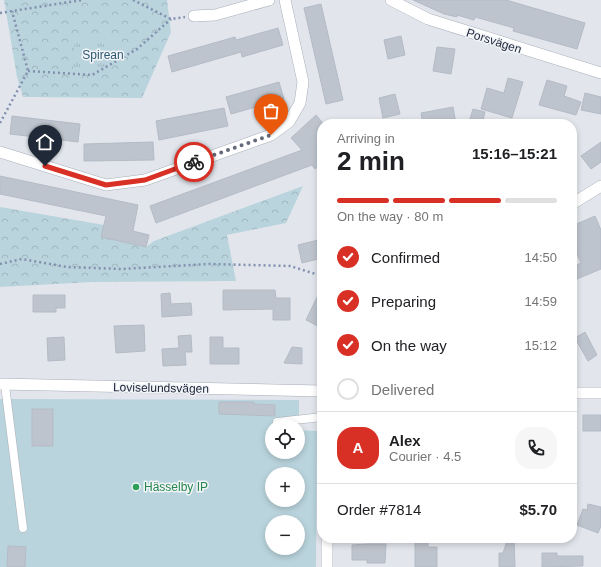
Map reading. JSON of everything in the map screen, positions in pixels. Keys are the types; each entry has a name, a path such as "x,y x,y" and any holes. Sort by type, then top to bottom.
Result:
{"street":[{"path":"194,16 215,15 269,0"},
{"path":"0,152 106,185 145,180 271,135 289,122 300,103 303,82 285,0"},
{"name":"Porsvägen","path":"391,0 428,20 601,73"},
{"path":"577,201 601,186"},
{"name":"Loviselundsvägen","path":"2,384 317,391"},
{"path":"577,393 601,393"},
{"path":"327,543 327,567"}],"lane":[{"path":"2,384 23,528"},
{"path":"304,419 317,418"}],"path":[{"path":"0,12 82,0"},
{"path":"134,0 171,19 194,16"},
{"path":"0,123 28,71 12,11"},
{"path":"28,71 92,75 137,50 171,19"},
{"path":"0,264 22,259 66,267 122,269 209,264 290,266 317,274"}],"green space":[{"path":"4,0 167,0 171,32 142,98 23,97 17,77"},
{"name":"Spirean","path":"75,37 112,39 119,52 118,59 109,71 73,69"},
{"path":"303,186 286,223 227,235 236,281 92,282 0,287 0,207 104,225 102,237 146,247 154,241"},
{"name":"Hässelby IP","path":"0,399 299,400 299,419 265,419 265,459 305,459 305,430 317,431 316,567 0,567"}],"building":[{"path":"413,0 506,0 585,23 577,49 513,31 514,28 475,17 474,20 457,15 457,17 444,14"},
{"path":"321,4 343,100 326,104 304,8"},
{"path":"278,28 283,45 242,57 241,52 172,72 168,56 235,37 236,40"},
{"path":"401,36 405,55 388,59 384,40"},
{"path":"437,47 455,49 451,74 433,71"},
{"path":"508,78 523,82 512,118 481,109 487,88 504,93"},
{"path":"547,80 567,86 564,96 581,102 576,115 539,105"},
{"path":"279,82 284,99 231,114 226,97"},
{"path":"585,93 601,97 601,114 581,110"},
{"path":"395,94 400,114 383,118 379,98"},
{"path":"453,107 455,119 422,119 421,113"},
{"path":"224,108 228,126 159,140 156,121"},
{"path":"473,109 485,112 483,119 470,119"},
{"path":"316,115 319,119 317,119 317,167 315,169 312,165 156,223 150,206 302,150 291,138"},
{"path":"12,116 80,124 78,142 10,134"},
{"path":"153,142 154,160 84,161 84,144"},
{"path":"601,142 601,162 591,169 581,156"},
{"path":"0,176 138,205 133,231 149,235 146,247 101,237 106,216 0,194"},
{"path":"595,216 601,230 601,269 577,279 577,265 581,263 577,254 577,224"},
{"path":"317,240 317,259 302,263 298,245"},
{"path":"223,290 275,290 276,298 290,298 290,320 273,320 273,309 223,310"},
{"path":"170,293 171,304 191,303 192,315 162,317 161,294"},
{"path":"33,295 65,295 65,308 56,308 56,312 33,312"},
{"path":"317,297 317,326 306,320"},
{"path":"144,325 145,351 116,353 114,326"},
{"path":"585,332 597,355 588,361 577,342 577,337"},
{"path":"191,335 192,352 185,352 186,365 163,366 162,349 179,348 178,336"},
{"path":"64,337 65,360 48,361 47,338"},
{"path":"210,337 223,337 223,348 239,348 239,364 210,364"},
{"path":"292,347 302,348 302,364 284,363"},
{"path":"219,402 254,402 254,404 275,405 275,416 219,414"},
{"path":"32,409 53,409 53,446 32,446"},
{"path":"583,415 601,415 601,431 583,431"},
{"path":"588,504 601,507 601,526 598,533 577,525 583,509 587,510"},
{"path":"415,543 428,543 428,547 437,547 437,567 415,567"},
{"path":"506,543 514,543 515,567 499,567 499,553 503,553"},
{"path":"386,544 385,563 367,563 367,560 352,560 352,545"},
{"path":"8,546 26,547 25,567 7,567"},
{"path":"542,553 557,553 557,556 583,556 583,566 542,567"}],"way so far":[{"path":"194,162 271,135"}],"place":[{"name":"Hässelby IP","path":"136,487"}],"route":[{"path":"45,166 106,185 145,180 194,162"}]}
